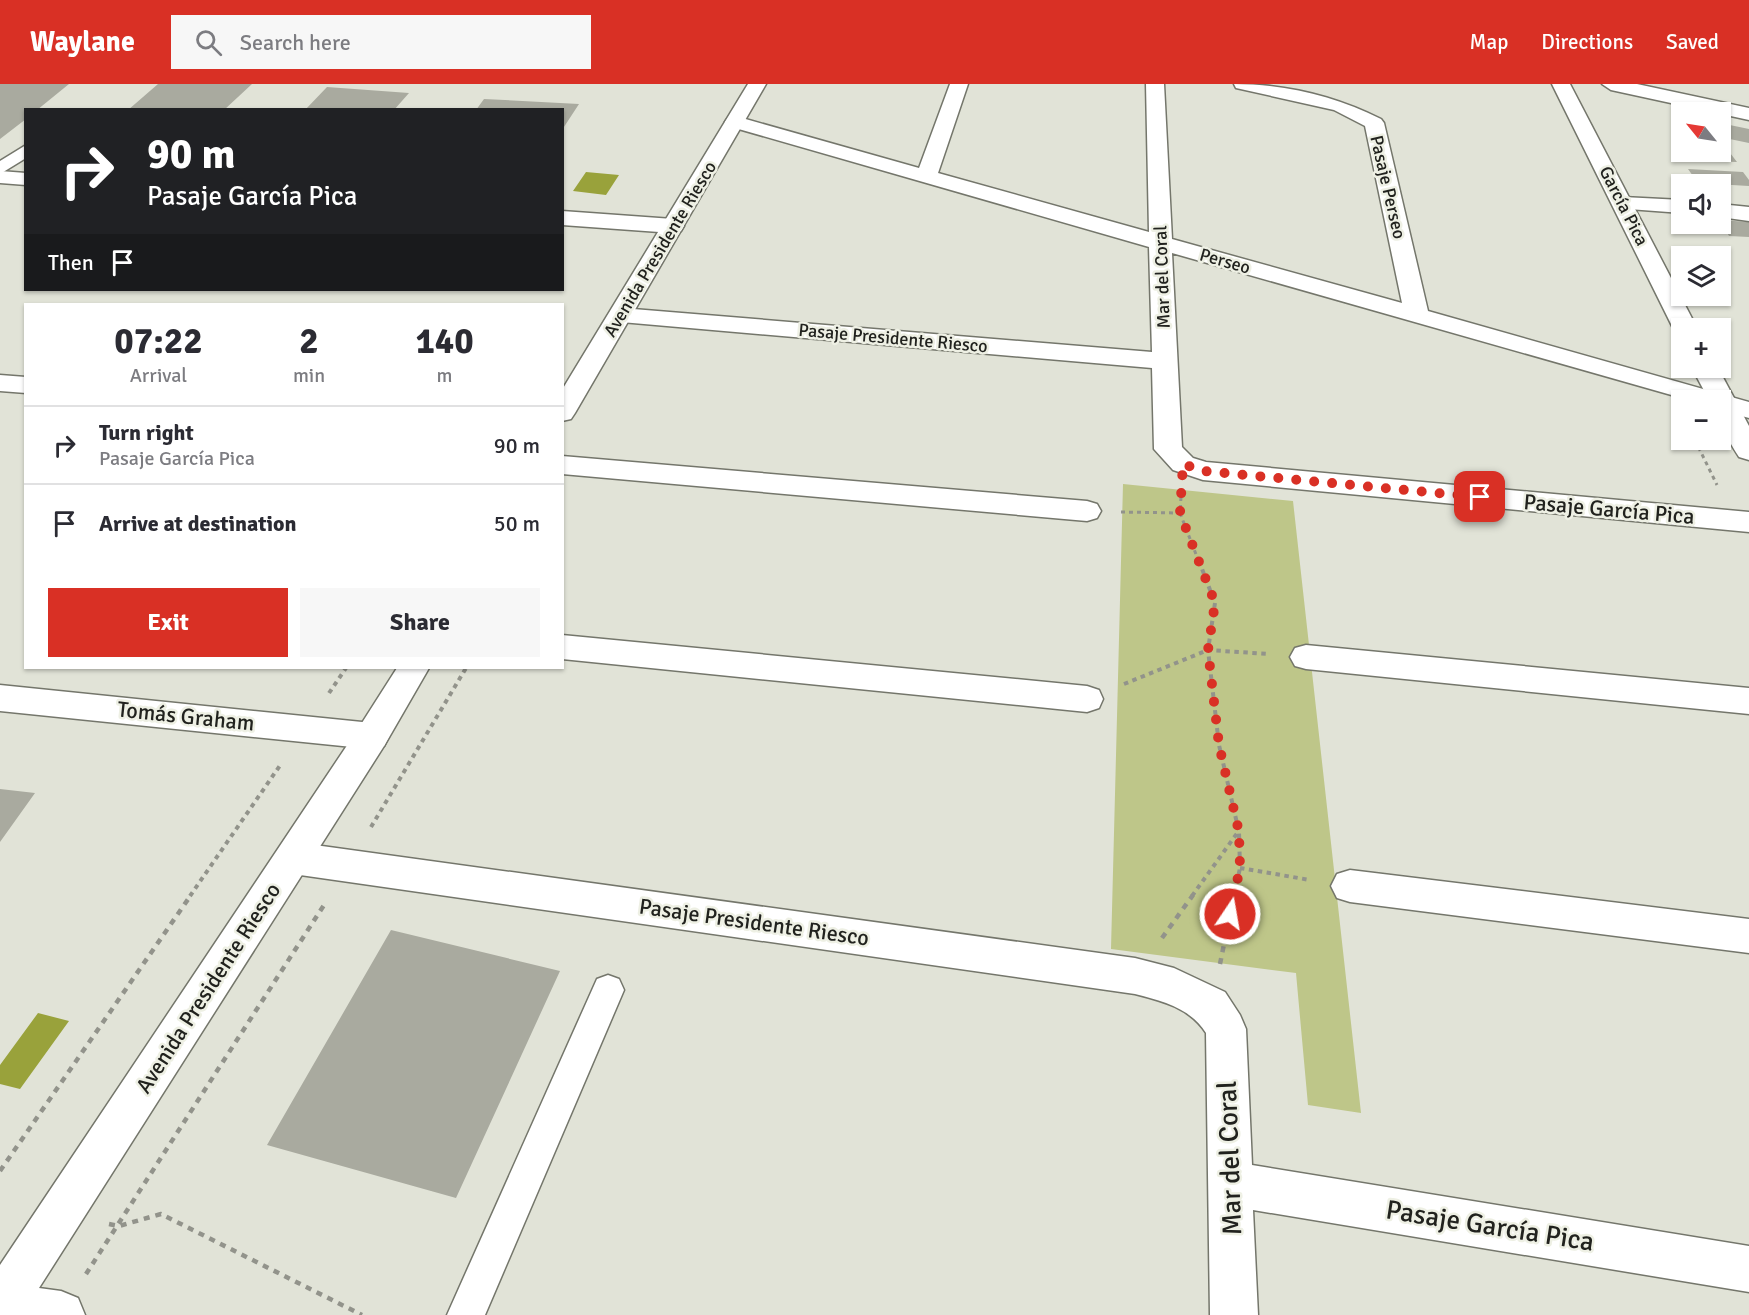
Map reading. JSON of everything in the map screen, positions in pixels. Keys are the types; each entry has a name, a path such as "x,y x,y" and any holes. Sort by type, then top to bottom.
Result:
{"street":[{"name":"Avenida Presidente Riesco","path":"564,410 757,84"},
{"path":"927,176 959,84"},
{"name":"Mar del Coral","path":"1155,84 1168,449 1183,464"},
{"name":"Pasaje Perseo","path":"1243,84 1340,106 1374,123 1417,316"},
{"name":"García Pica","path":"1561,84 1680,318"},
{"path":"1611,84 1749,114"},
{"name":"Perseo","path":"735,122 1678,390"},
{"path":"0,177 24,179"},
{"path":"1623,203 1671,206"},
{"path":"1731,212 1749,214"},
{"path":"564,218 673,226"},
{"name":"Pasaje Presidente Riesco","path":"621,315 1165,361"},
{"path":"0,383 24,385"},
{"name":"Perseo","path":"1731,405 1749,410"},
{"path":"1731,421 1749,451"},
{"name":"Pasaje García Pica","path":"1183,464 1203,471 1749,522"},
{"path":"564,465 1088,512"},
{"path":"564,647 1087,699"},
{"path":"1306,657 1749,701"},
{"name":"Avenida Presidente Riesco","path":"0,1306 372,736 412,669"},
{"name":"Tomás Graham","path":"0,698 372,736"},
{"name":"Pasaje Presidente Riesco","path":"293,858 1135,976 1174,986 1211,1005"},
{"path":"1350,886 1749,936"},
{"name":"Mar del Coral","path":"1211,1005 1226,1029 1234,1315"},
{"name":"Pasaje García Pica","path":"1231,1184 1749,1269"},
{"path":"0,1306 60,1315"}],"lane":[{"path":"0,170 24,152"},
{"path":"466,1315 608,990"}],"path":[{"path":"1183,464 1180,513 1215,603 1208,650 1219,745 1239,832 1240,868 1211,1005"},
{"path":"1088,512 1180,513"},
{"path":"1087,699 1208,650 1306,657"},
{"path":"0,1171 344,669"},
{"path":"60,1315 349,866 465,669"},
{"path":"1135,976 1239,832"},
{"path":"1240,868 1350,886"},
{"path":"56,1218 119,1226 161,1214 362,1315"}],"shaded area":[{"path":"586,172 619,175 606,195 573,191"},
{"path":"1123,484 1293,501 1361,1113 1308,1105 1296,973 1111,949"},
{"path":"38,1013 69,1021 20,1089 0,1084 0,1065"}],"building":[{"path":"0,84 69,84 39,108 24,108 24,121 0,139"},
{"path":"158,84 252,84 226,108 130,108"},
{"path":"327,87 409,93 396,108 307,108"},
{"path":"484,99 579,104 564,127 564,108 477,108"},
{"path":"1731,125 1749,129 1749,143 1731,139"},
{"path":"1731,154 1737,162 1731,162"},
{"path":"1688,169 1743,172 1749,180 1749,186 1731,185 1731,174 1692,174"},
{"path":"1731,221 1749,222 1749,237 1729,236"},
{"path":"0,789 35,793 0,842"},
{"path":"391,930 560,971 456,1198 267,1145"}],"route":[{"path":"1230,914 1240,868 1239,832 1219,745 1208,650 1215,603 1180,513 1183,464 1203,471 1480,497"}]}
